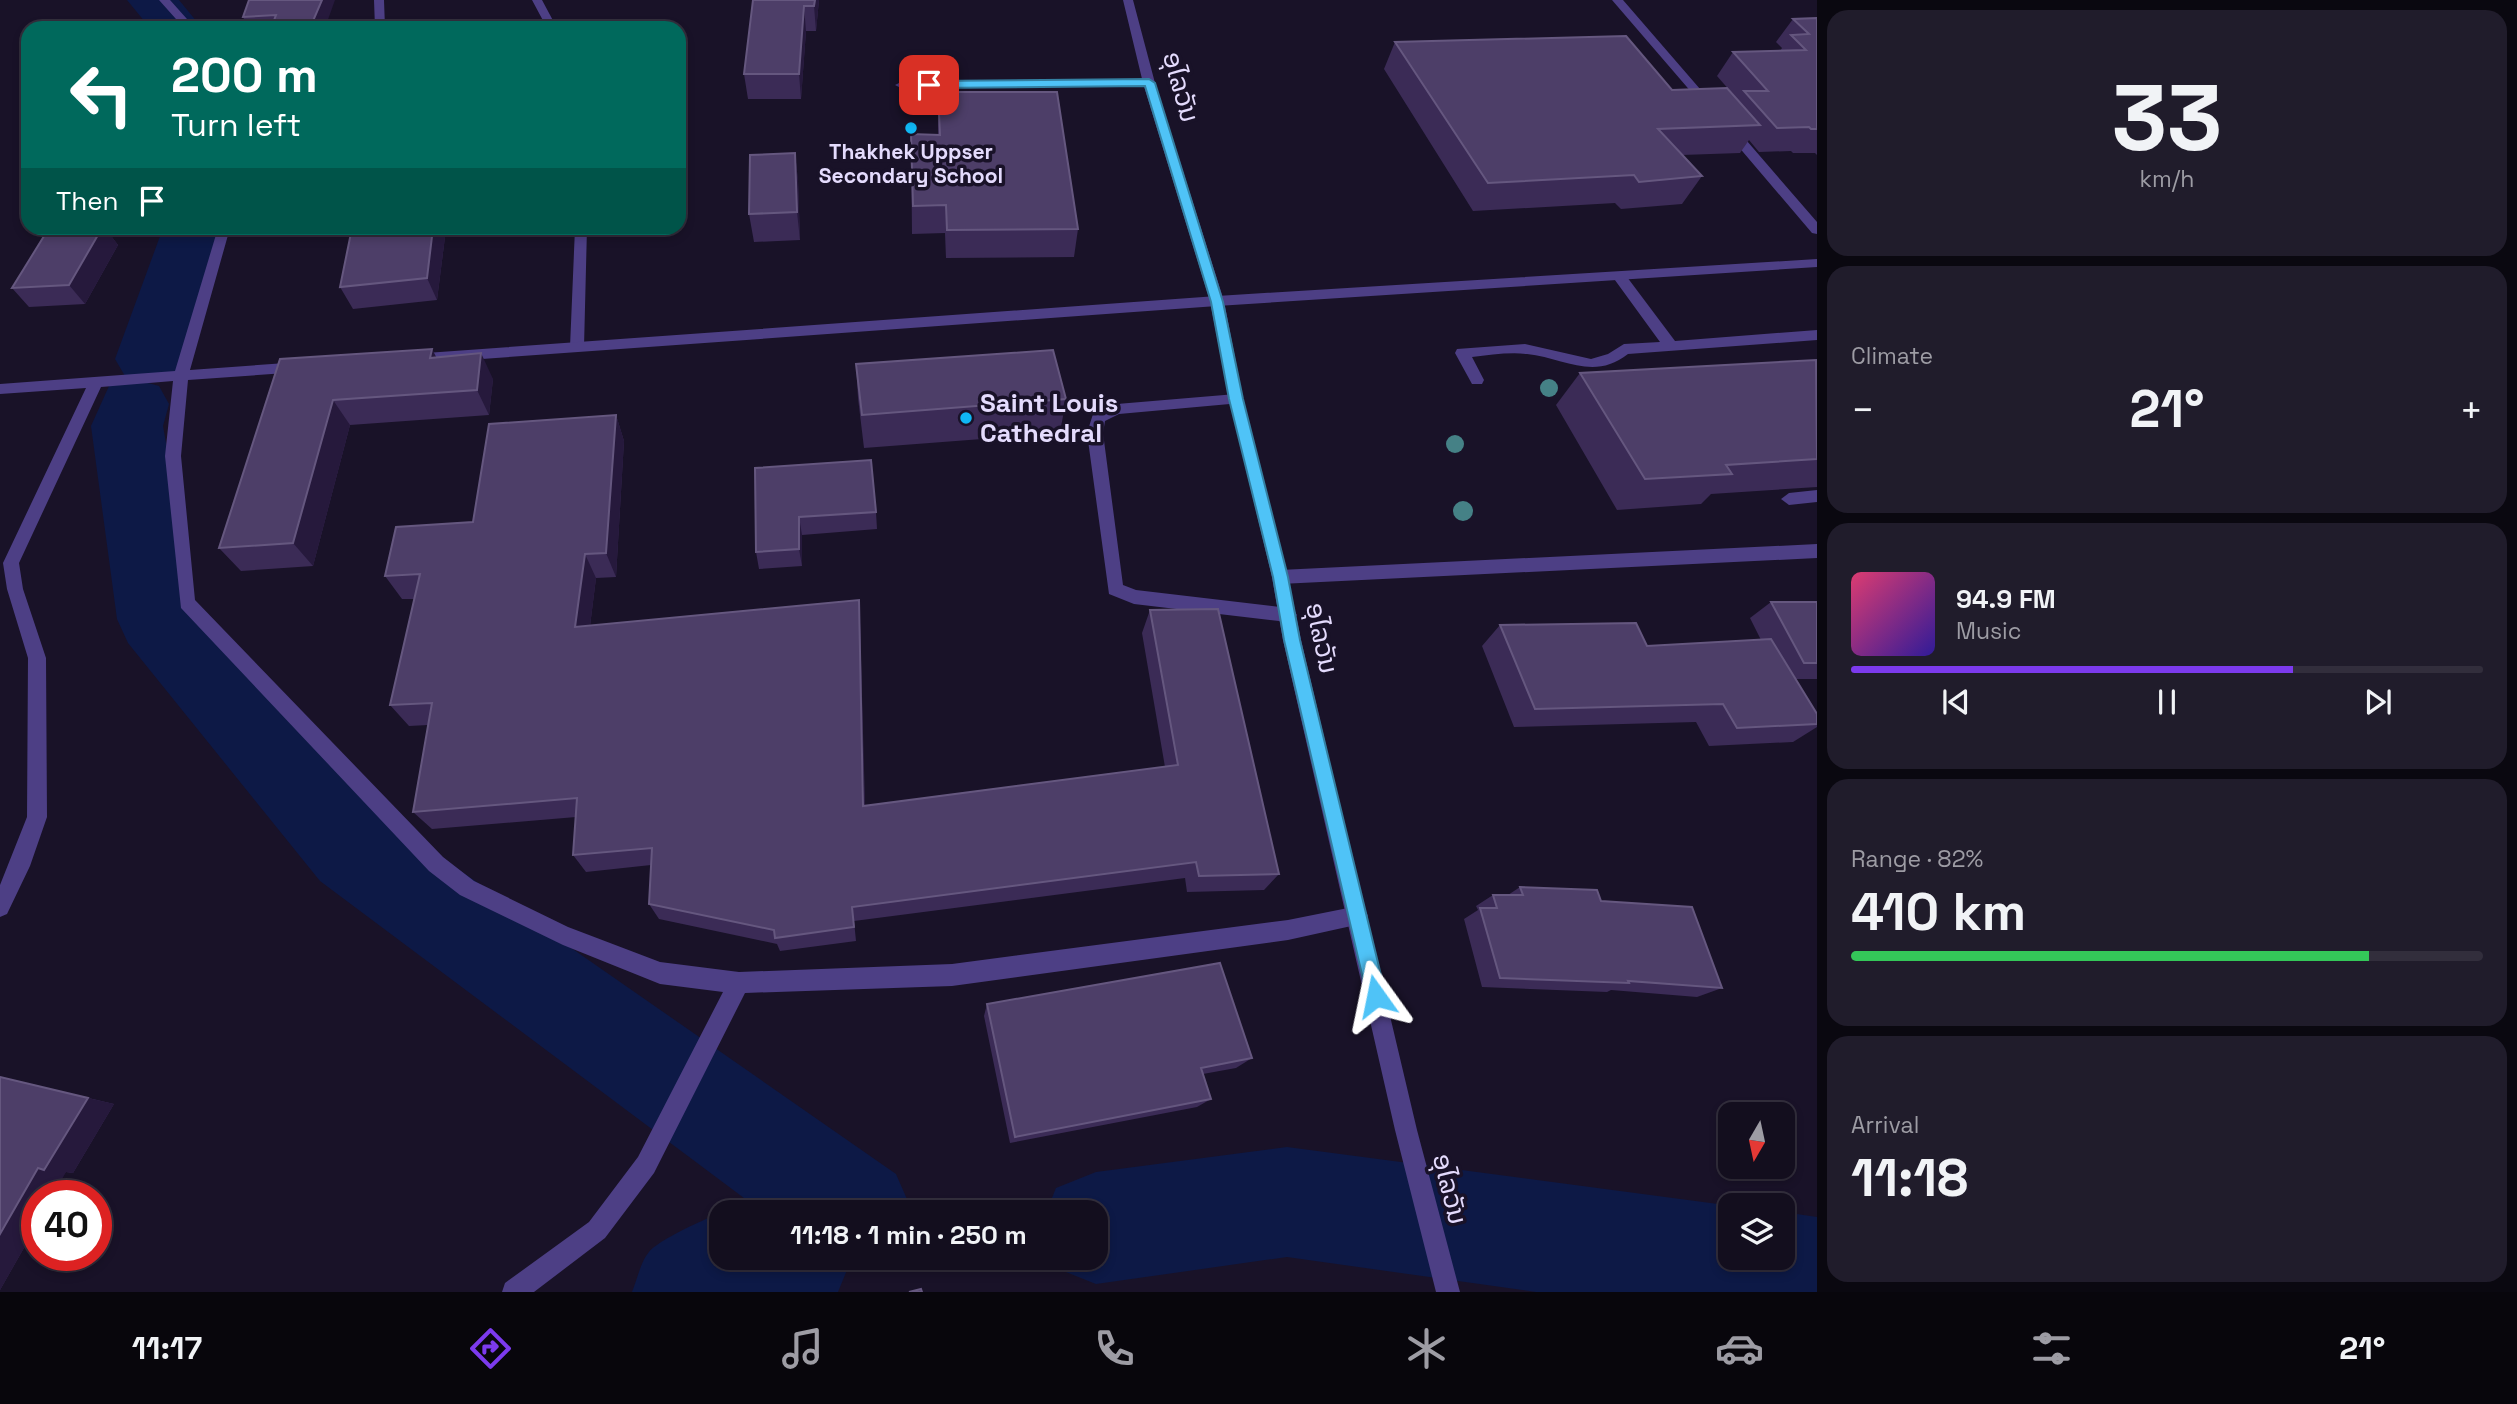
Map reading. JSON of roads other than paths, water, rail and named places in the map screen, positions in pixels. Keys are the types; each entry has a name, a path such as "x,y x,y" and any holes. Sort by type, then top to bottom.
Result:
{"street":[{"path":"164,0 184,21"},
{"path":"379,0 380,21"},
{"path":"537,0 548,21"},
{"name":"ອຸໄລວັນ","path":"1128,0 1149,83 1217,302 1236,399 1280,577 1406,1130 1448,1292"},
{"path":"1616,0 1817,229"},
{"path":"901,85 1149,83"},
{"path":"222,235 181,376 173,456 187,603 436,864 467,888 563,935 660,973 739,983 952,975 1288,930 1358,916"},
{"path":"576,347 581,235"},
{"path":"399,360 1817,262"},
{"path":"1619,276 1671,346"},
{"path":"1477,380 1462,354 1531,349 1573,362 1592,364 1614,360 1624,349 1817,335"},
{"path":"0,389 317,366"},
{"path":"0,907 20,866 37,817 37,658 18,601 11,563 95,384"},
{"path":"1236,399 1118,409 1098,418 1095,433 1115,589 1134,597 1288,615"},
{"path":"1789,499 1817,496"},
{"path":"1280,577 1817,551"},
{"path":"514,1292 597,1230 646,1165 739,983"}],"waterway":[{"path":"152,0 171,21"},
{"path":"149,359 191,235"},
{"path":"134,404 127,426 157,619 353,850 839,1200"},
{"path":"1108,1226 1287,1202 1817,1274"},
{"path":"690,1292 725,1270"}],"place":[{"name":"Thakhek Uppser Secondary School","path":"911,128"},
{"name":"Saint Louis Cathedral","path":"966,418"}]}
